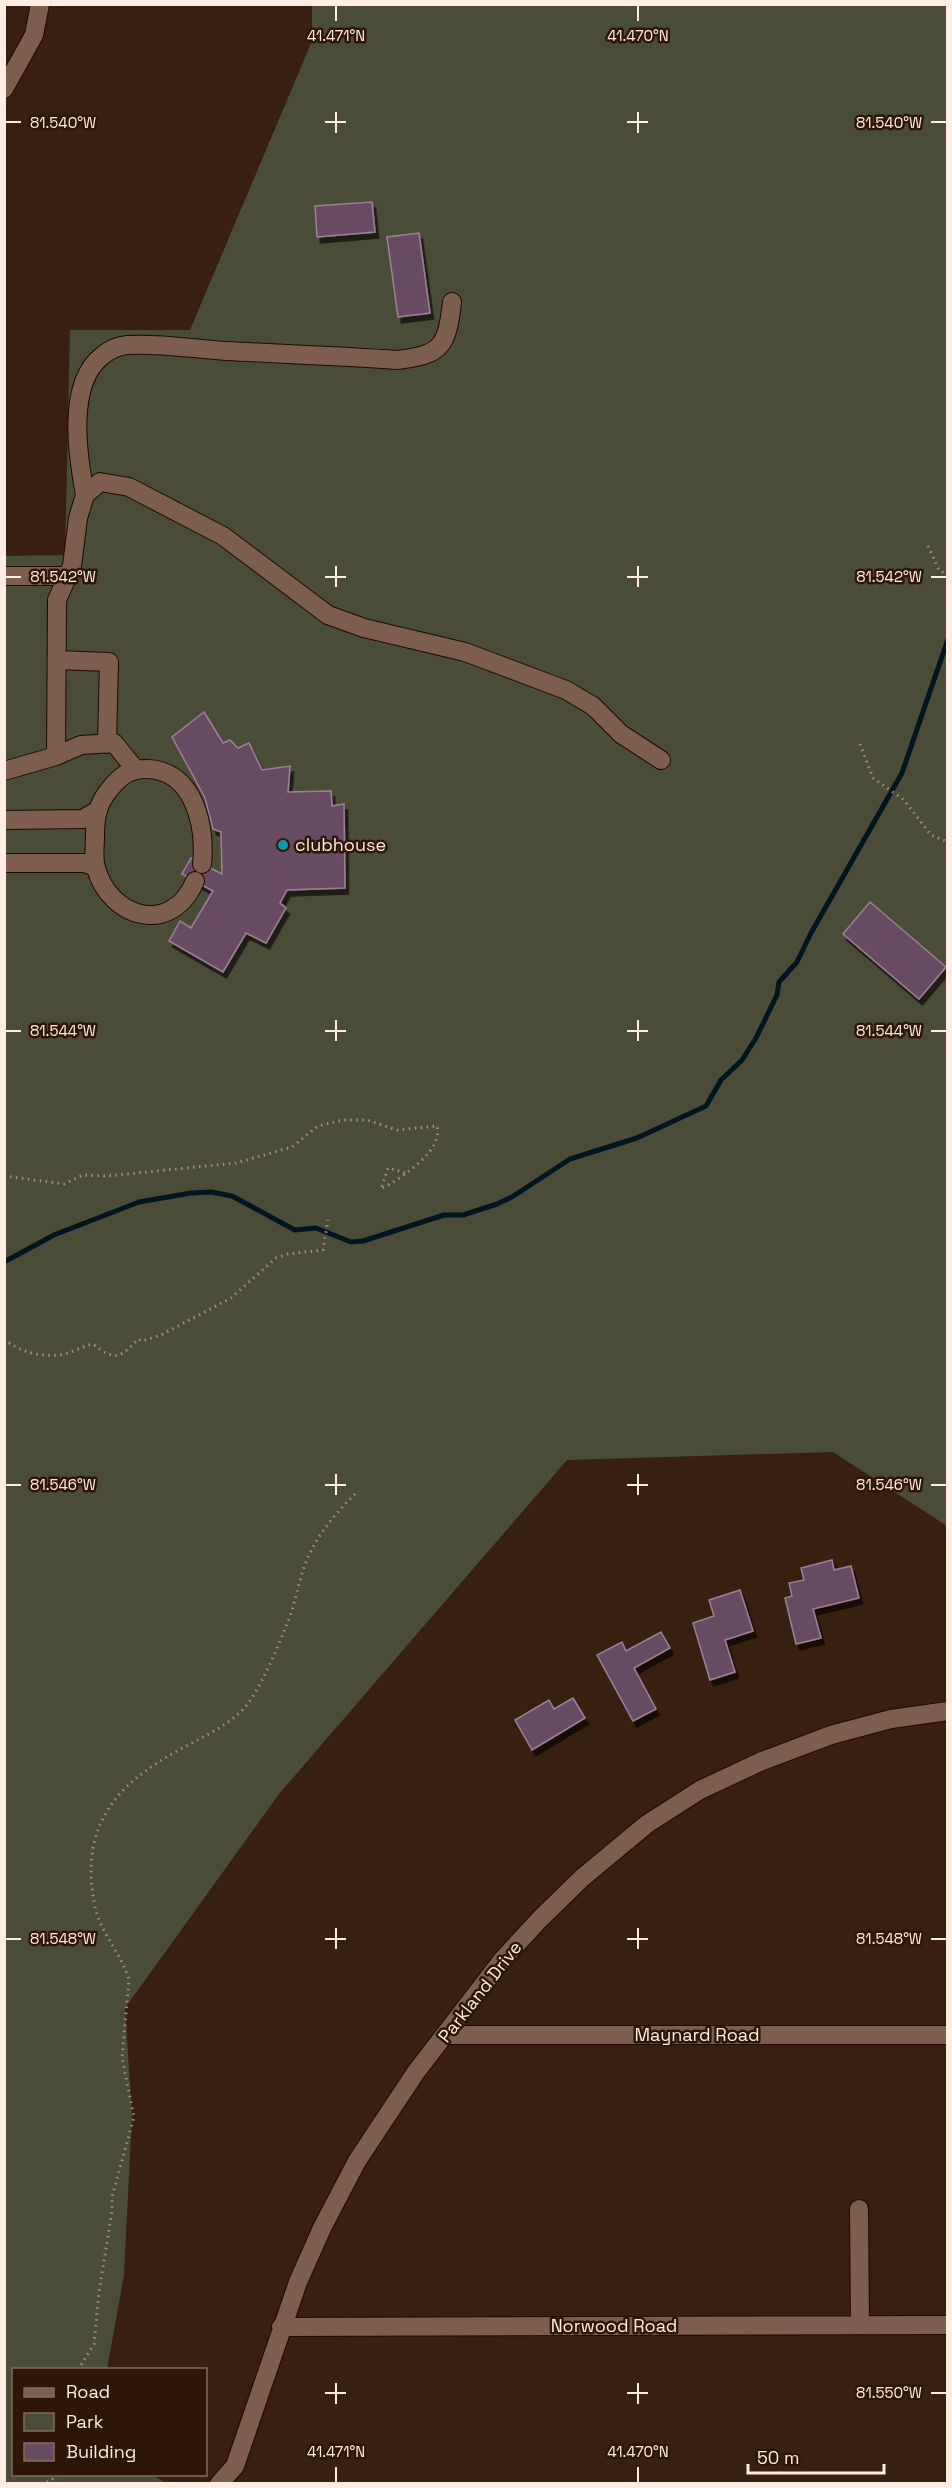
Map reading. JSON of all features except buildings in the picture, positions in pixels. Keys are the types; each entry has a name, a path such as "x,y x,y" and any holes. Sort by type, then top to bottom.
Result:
{"street":[{"path":"4,89 34,35 40,4"},
{"path":"56,756 57,600 72,566 78,518 85,495 77,435 79,399 86,377 100,357 115,347 126,345 397,360 423,357 438,349 445,338 452,302"},
{"path":"85,495 100,482 129,488 224,536 328,615 364,628 465,652 566,690 593,706 621,734 661,760"},
{"path":"4,576 68,576"},
{"path":"57,660 109,662 108,744"},
{"path":"4,771 56,756 81,745 114,743 135,769"},
{"path":"4,820 83,819 95,812 120,776 135,769 166,772 181,782 191,795 202,837 202,864"},
{"path":"95,812 96,867 105,887 118,903 136,913 151,916 169,912 190,893 195,881"},
{"path":"4,863 84,863 96,867"},
{"name":"Parkland Drive","path":"219,2484 234,2475 281,2326 322,2228 357,2161 409,2081 503,1959 540,1919 582,1878 647,1824 691,1796 762,1761 831,1735 891,1719 948,1711"},
{"name":"Maynard Road","path":"446,2035 948,2035"},
{"path":"859,2209 860,2325"},
{"name":"Norwood Road","path":"281,2326 948,2325"}],"path":[{"path":"928,546 939,570 948,575"},
{"path":"860,744 873,778 904,800 931,835 948,842"},
{"path":"4,1176 64,1184 83,1175 107,1176 236,1164 292,1147 318,1126 343,1120 367,1120 397,1130 437,1126 439,1130 433,1148 406,1173 381,1189 388,1168 406,1173"},
{"path":"4,1339 37,1354 66,1354 82,1346 93,1344 110,1356 121,1355 138,1340 142,1341 161,1335 231,1298 276,1258 288,1254 323,1250 328,1220"},
{"path":"79,2368 94,2344 112,2197 134,2117 122,2058 129,1980 126,1968 102,1928 93,1895 92,1871 100,1826 105,1811 116,1796 140,1773 218,1729 244,1708 257,1689 287,1624 311,1551 326,1525 355,1494"},
{"path":"41,2484 57,2476"}],"green space":[{"path":"312,5 947,5 947,1526 833,1452 567,1460 279,1794 125,2008 132,2115 124,2275 107,2368 12,2368 12,2476 154,2476 166,2483 5,2483 4,556 65,555 70,330 190,330 312,41"}],"waterway":[{"path":"4,1262 54,1235 139,1202 191,1193 211,1192 232,1196 295,1230 316,1228 351,1242 363,1241 444,1215 463,1215 497,1204 512,1197 570,1159 637,1138 706,1106 721,1080 742,1060 756,1038 777,995 779,982 797,962 811,933 902,773 948,639"}],"place":[{"name":"clubhouse","path":"283,845"}]}
